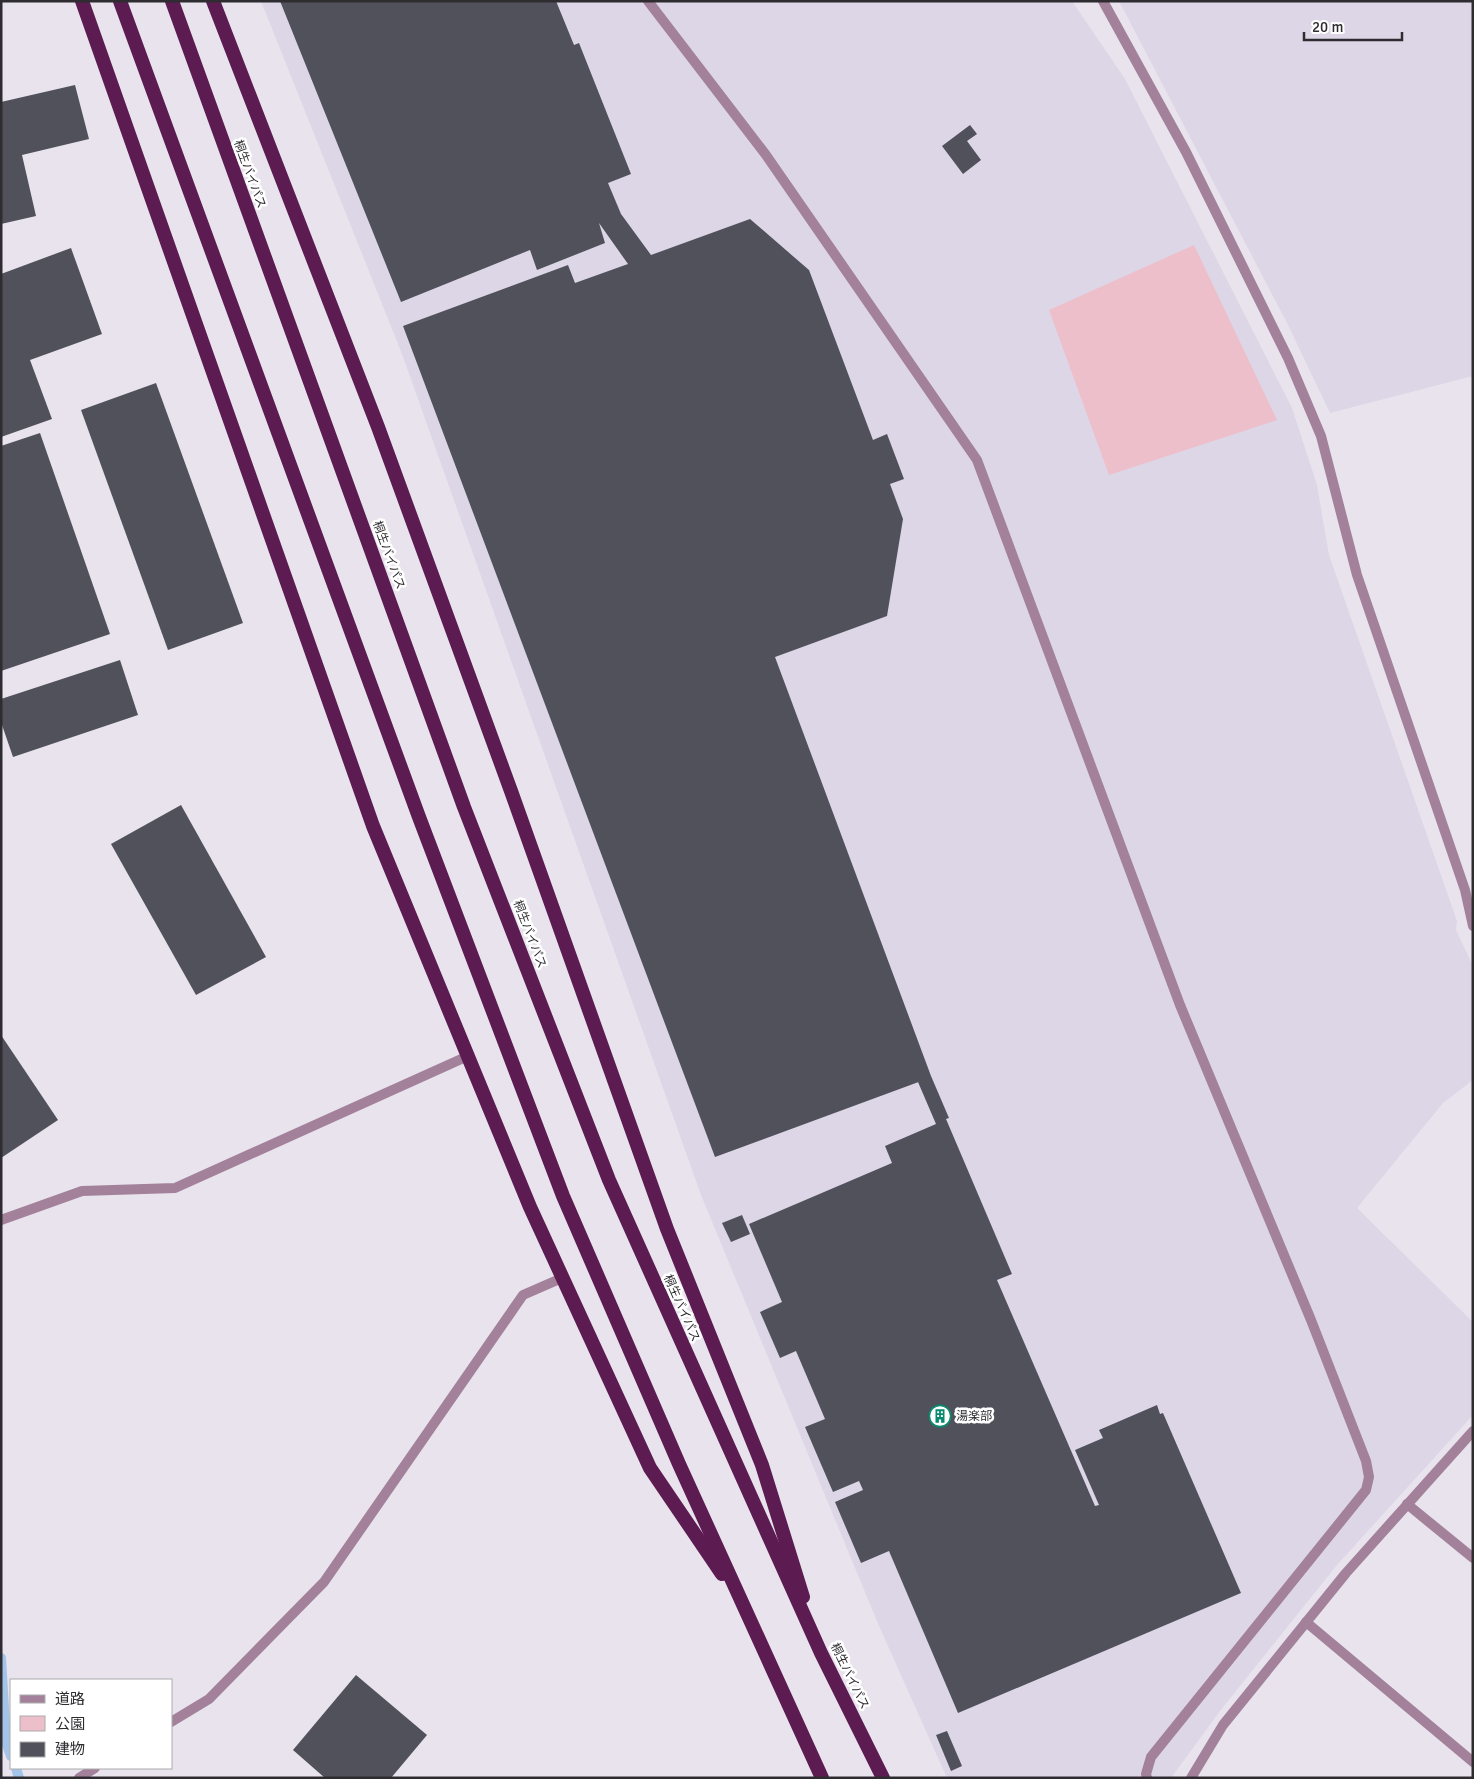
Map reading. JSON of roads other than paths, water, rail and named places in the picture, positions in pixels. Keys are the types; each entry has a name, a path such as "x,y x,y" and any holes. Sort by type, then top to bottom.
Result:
{"highway":[{"path":"82,1 373,826 530,1206 650,1468 743,1606"},
{"path":"120,1 419,817 560,1187 679,1464 822,1778"},
{"name":"桐生バイパス","path":"172,1 464,807 609,1180 821,1653 883,1778"},
{"path":"213,1 378,426 667,1229 762,1465 821,1653"}],"street":[{"path":"648,1 766,155 977,460 1180,1005 1311,1320 1366,1461 1369,1477 1366,1490 1150,1757 1146,1774 1147,1778"},
{"path":"1103,1 1186,152 1288,358 1321,436 1357,574 1471,905 1473,926"},
{"path":"1,1220 82,1192 175,1188 468,1056"},
{"path":"172,1721 209,1699 324,1582 523,1295 562,1278"},
{"path":"1191,1778 1223,1725 1306,1622 1346,1573 1473,1431"},
{"path":"1407,1504 1473,1558"},
{"path":"1306,1622 1473,1762"},
{"path":"79,1778 93,1769"}],"waterway":[{"path":"1,1658 6,1742 10,1753"},
{"path":"16,1769 19,1778"}],"place":[{"name":"湯楽部","path":"940,1416"}]}
